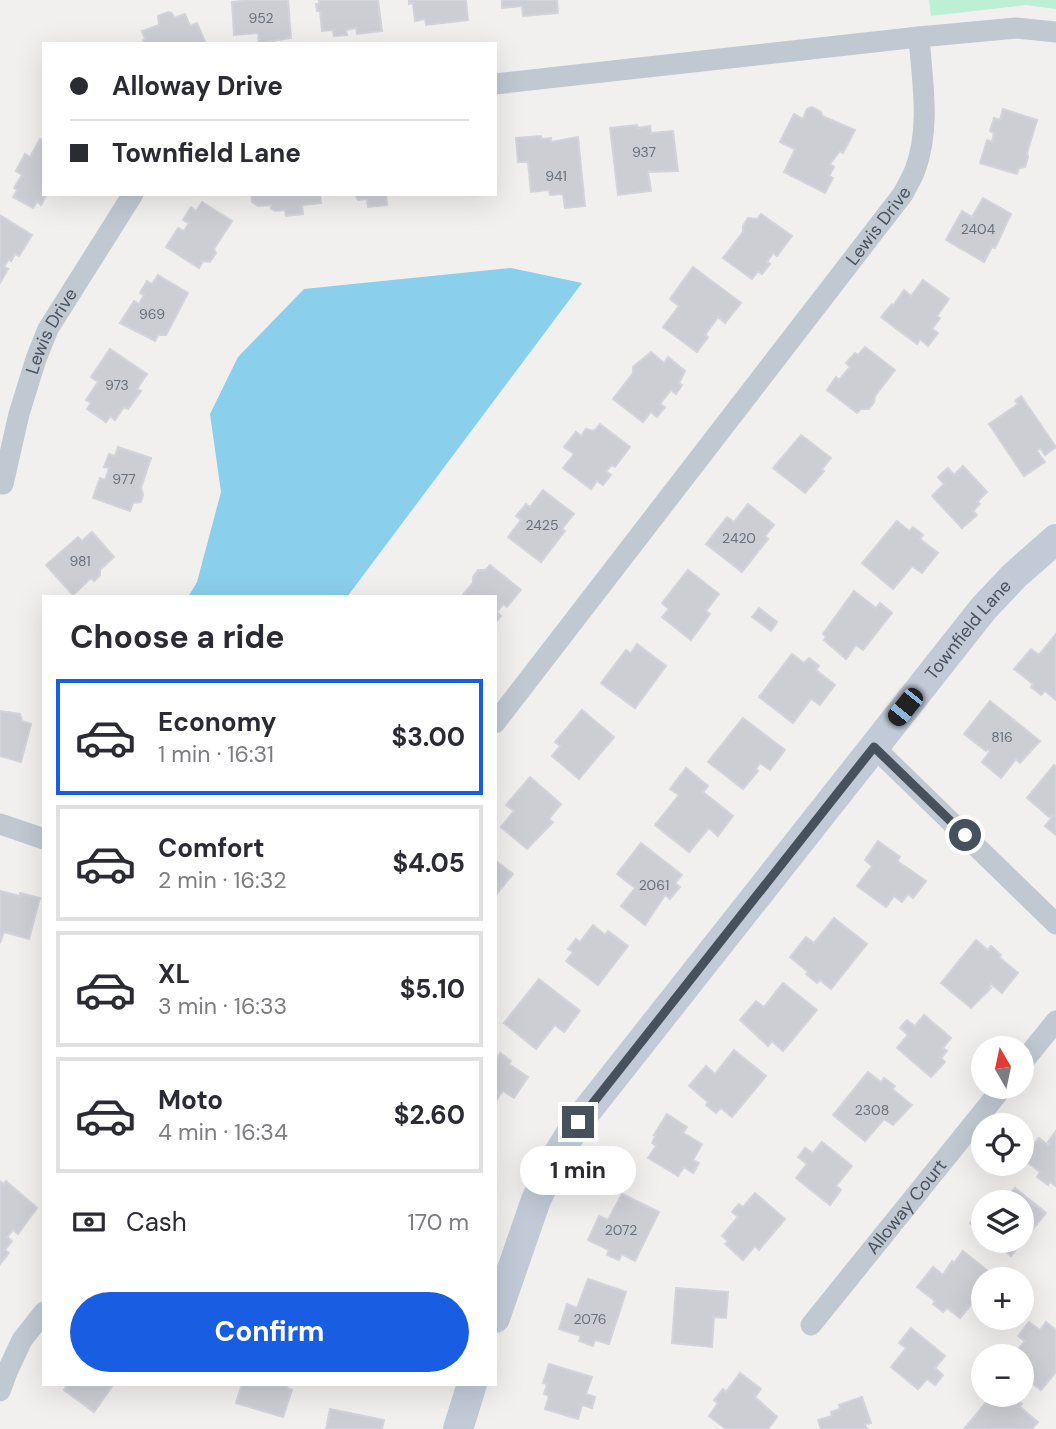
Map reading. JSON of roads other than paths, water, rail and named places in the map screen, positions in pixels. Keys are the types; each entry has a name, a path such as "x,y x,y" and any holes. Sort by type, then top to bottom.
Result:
{"street":[{"path":"497,84 1016,28 1056,32"},
{"name":"Lewis Drive","path":"497,720 902,194 915,169 923,136 919,37"},
{"name":"Lewis Drive","path":"3,484 19,414 48,329 132,196"},
{"name":"Townfield Lane","path":"497,1312 536,1200 578,1122 983,609 1014,576 1056,539"},
{"path":"874,747 1056,924"},
{"path":"0,824 42,838"},
{"path":"1034,1048 1056,1021"},
{"name":"Alloway Court","path":"811,1325 993,1099"},
{"path":"0,1391 22,1340 42,1315"},
{"path":"458,1429 471,1386"}],"water":[{"path":"511,268 582,283 348,595 189,595 197,582 221,492 210,414 238,357 304,289"}]}
